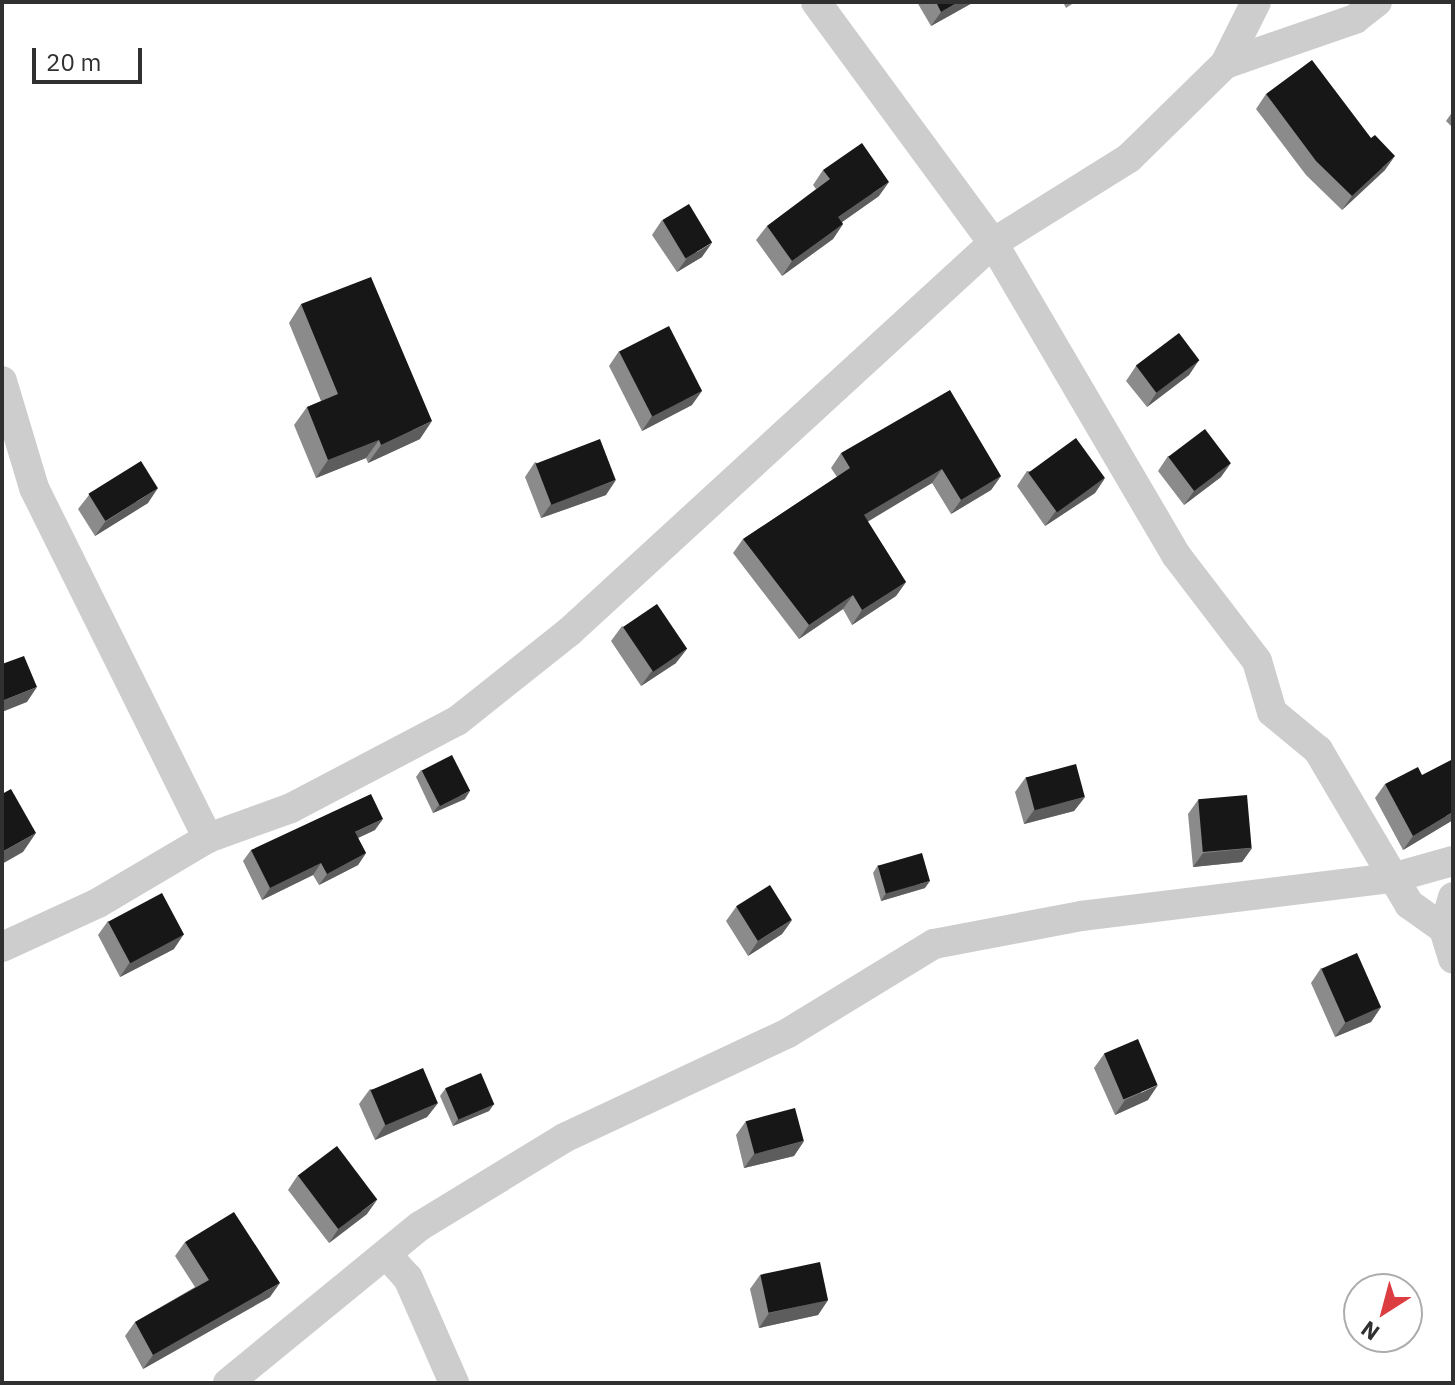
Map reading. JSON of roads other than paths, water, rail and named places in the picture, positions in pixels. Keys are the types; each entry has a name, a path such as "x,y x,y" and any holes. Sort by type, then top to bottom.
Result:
{"street":[{"path":"816,2 993,243 1176,555 1257,661 1272,712 1318,750 1409,904 1444,929"},
{"path":"2,947 98,903 208,838 291,808 457,721 569,632 993,243 1129,158 1225,64 1256,2"},
{"path":"1225,64 1355,19 1377,2"},
{"path":"2,381 34,488 208,838"},
{"path":"228,1383 420,1226 564,1138 788,1033 934,944 1081,916 1392,878 1453,861"},
{"path":"1453,897 1444,929 1453,959"},
{"path":"387,1255 408,1278 454,1383"}]}
